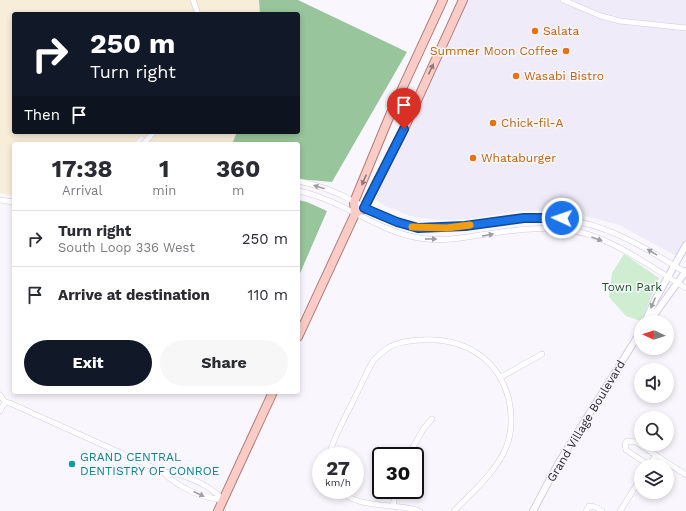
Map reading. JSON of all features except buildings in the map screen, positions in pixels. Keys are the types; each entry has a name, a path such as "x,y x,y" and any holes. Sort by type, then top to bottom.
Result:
{"main road":[{"path":"300,332 355,214 354,202 390,115 443,0"},
{"path":"355,214 364,208 404,129 463,0"},
{"path":"218,511 271,394"}],"street":[{"path":"193,0 197,12"},
{"path":"563,0 601,16 620,21 686,28"},
{"path":"145,142 152,134"},
{"path":"300,182 321,187 397,222 418,228 465,226 524,218 562,218 592,224 624,236 686,272 654,315"},
{"path":"300,192 323,198 391,230 425,238 472,238 504,232 529,230 554,229 574,231 624,250 686,288"},
{"path":"0,200 12,202"},
{"path":"648,315 686,245"},
{"path":"332,447 374,361 389,347 397,344 436,340 458,344 478,354 501,377 507,395 511,416 507,445 497,465 454,511"},
{"name":"Grand Village Boulevard","path":"533,511 559,462 634,342"},
{"path":"501,377 542,354"},
{"path":"0,395 5,402 163,472 171,481 210,499 223,500"},
{"path":"0,411 5,402"},
{"path":"413,447 424,428 432,419"},
{"path":"640,459 626,450 625,444 629,440 636,442 656,454 686,475"},
{"path":"653,459 656,454"},
{"path":"163,472 174,472 215,491 223,500"},
{"path":"620,511 634,489"},
{"path":"353,499 357,501 420,511"},
{"path":"393,506 394,499"},
{"path":"586,511 589,506 591,506 602,511"}],"shaded area":[{"path":"0,0 259,0 260,12 12,12 12,134 236,134 233,142 147,142 142,136 136,142 12,142 12,196 0,193"},
{"path":"467,0 686,0 686,240 676,256 619,225 575,213 553,210 520,211 468,219 438,220 410,216 385,206 375,199"}],"green space":[{"path":"259,0 298,0 407,52 332,182 300,179 300,142 233,142 236,134 300,134 300,12 260,12"},
{"path":"300,200 327,211 300,273"},
{"name":"Town Park","path":"624,254 659,278 644,315 634,315 634,319 626,316 609,297 612,273"}],"slow traffic":[{"path":"412,227 447,228 470,225"}],"place":[{"name":"Salata","path":"535,31"},
{"name":"Summer Moon Coffee","path":"566,51"},
{"name":"Wasabi Bistro","path":"516,76"},
{"name":"Chick-fil-A","path":"493,123"},
{"name":"Whataburger","path":"473,158"},
{"name":"GRAND CENTRAL DENTISTRY OF CONROE","path":"72,464"}],"route":[{"path":"404,129 364,208 397,222 418,228 447,228 524,218 562,218"}]}
